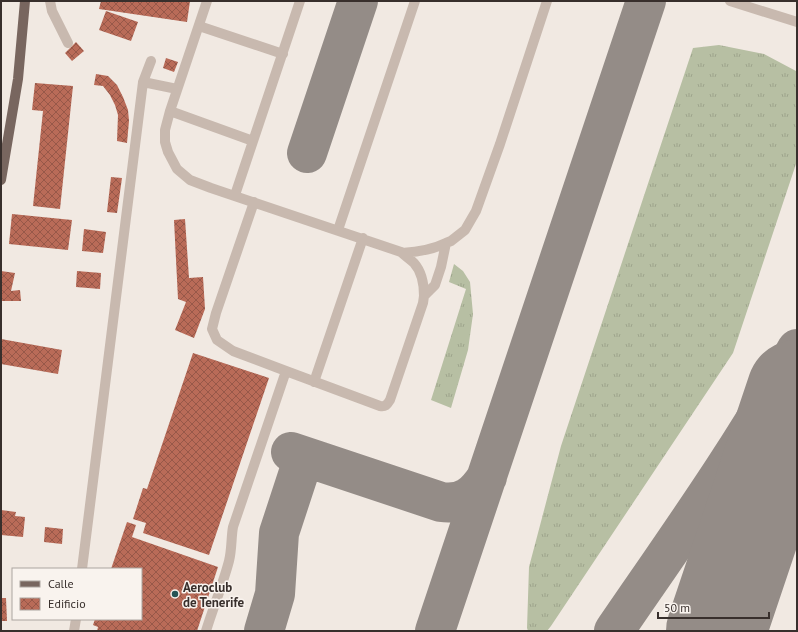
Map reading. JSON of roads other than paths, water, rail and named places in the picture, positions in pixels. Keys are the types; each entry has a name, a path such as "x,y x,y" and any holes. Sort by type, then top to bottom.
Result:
{"main road":[{"path":"1,180 18,79 25,1"}],"lane":[{"path":"50,1 52,11 68,43"},
{"path":"207,1 177,88 165,130 165,142 168,152 177,169 190,180 363,238 402,253 414,263 419,270 423,283 423,303 390,400 387,404 380,406 233,352 217,340 212,329 216,313 254,202"},
{"path":"235,195 300,1"},
{"path":"338,230 415,1"},
{"path":"402,253 425,251 439,247 451,241 465,230 476,211 500,144 547,1"},
{"path":"730,1 797,22"},
{"path":"199,26 283,54"},
{"path":"82,568 143,82 151,61"},
{"path":"143,82 177,88"},
{"path":"170,111 253,141"},
{"path":"314,382 363,238"},
{"path":"424,296 435,285 441,267 446,243"},
{"path":"206,631 229,560 232,546 233,527 286,371"},
{"path":"74,631 76,620"}],"place":[{"name":"Aeroclub de Tenerife","path":"175,594"}]}
